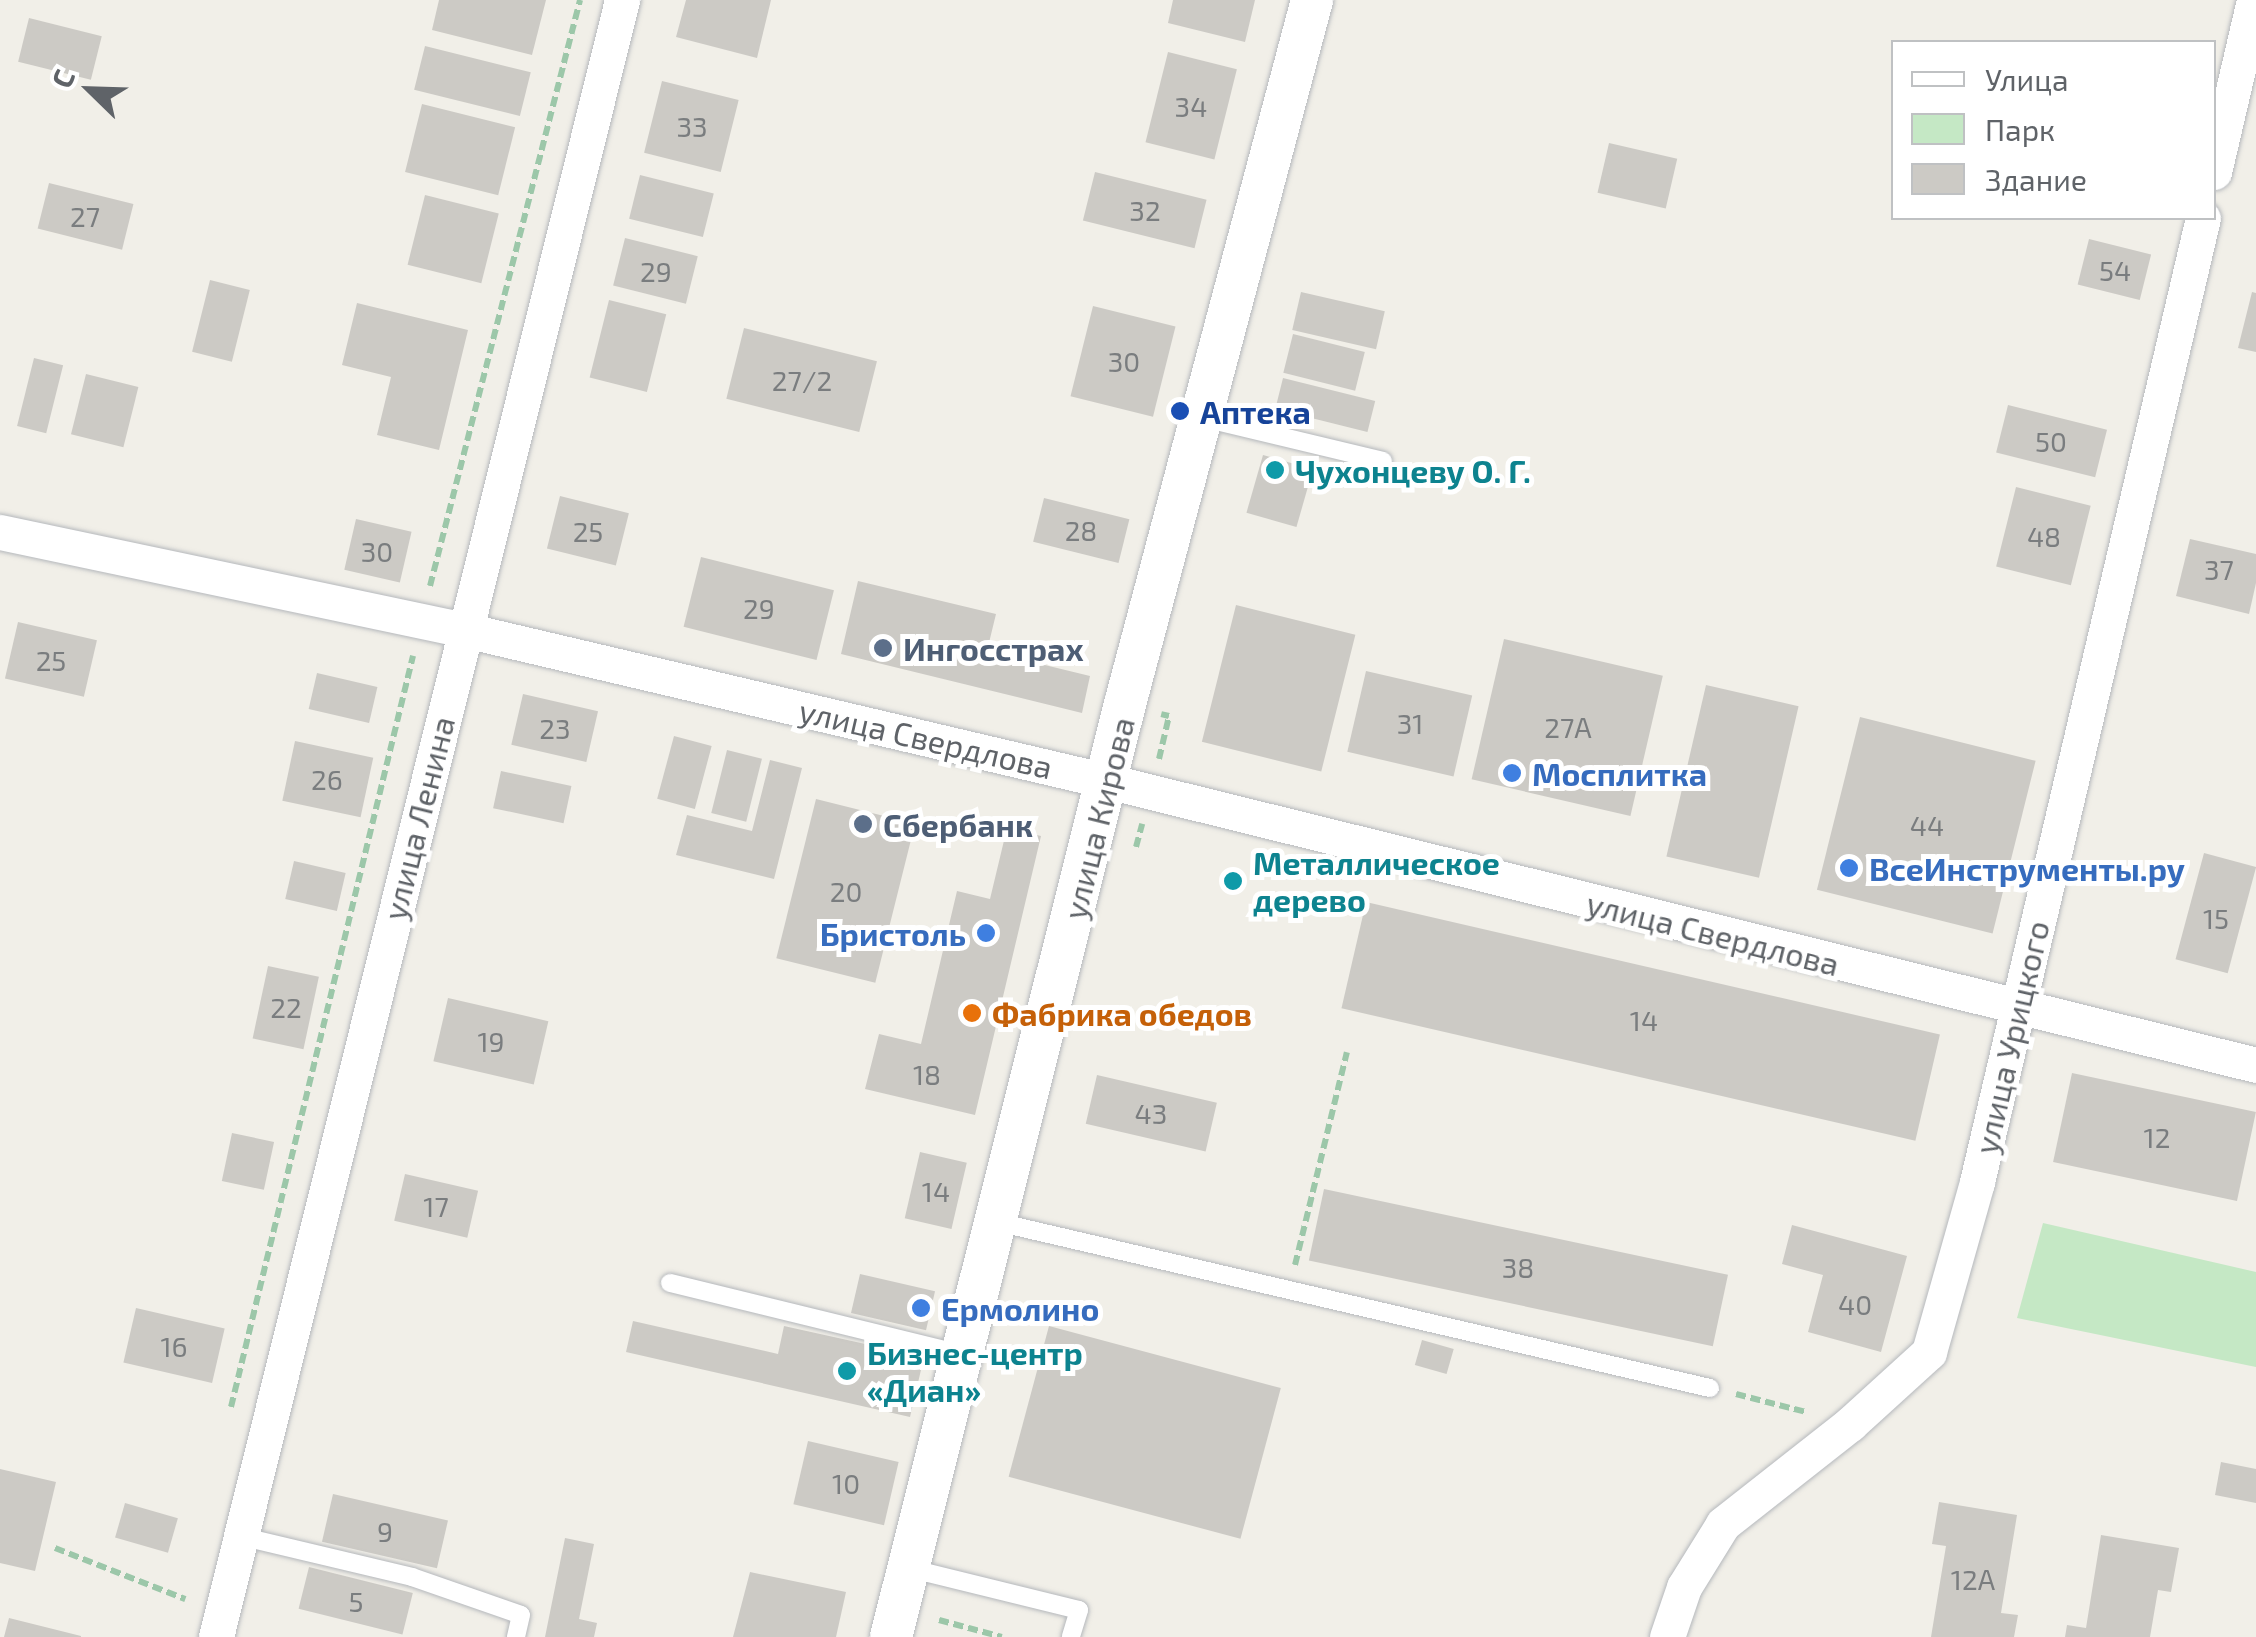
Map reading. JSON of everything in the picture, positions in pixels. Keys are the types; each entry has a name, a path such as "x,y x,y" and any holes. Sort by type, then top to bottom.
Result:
{"street":[{"name":"улица Ленина","path":"216,1637 622,0"},
{"name":"улица Кирова","path":"890,1637 1107,781 1312,0"},
{"path":"2216,163 2254,0"},
{"name":"улица Урицкого","path":"1667,1637 1684,1587 1723,1524 1850,1424 1929,1352 1977,1182 2203,220"},
{"name":"улица Свердлова","path":"0,532 465,630 1107,781 2018,1010 2256,1065"}],"lane":[{"path":"1204,418 1383,461"},
{"path":"997,1222 1710,1388"},
{"path":"670,1284 962,1354"},
{"path":"240,1536 412,1577 521,1615 516,1637"},
{"path":"908,1568 1079,1610 1071,1637"}],"path":[{"path":"428,597 580,0"},
{"path":"231,1409 415,646"},
{"path":"1289,1290 1348,1052"},
{"path":"1710,1388 1850,1424"},
{"path":"56,1548 185,1599"},
{"path":"180,1618 190,1580"},
{"path":"938,1620 1002,1637"}],"green space":[{"path":"2043,1223 2256,1272 2256,1367 2017,1318"}],"building":[{"path":"439,0 546,0 532,55 432,30"},
{"path":"686,0 771,0 757,58 676,37"},
{"path":"1173,0 1255,0 1245,42 1168,23"},
{"path":"29,18 102,36 91,80 18,62"},
{"path":"425,46 531,72 520,116 414,90"},
{"path":"1168,52 1237,69 1214,159 1146,142"},
{"path":"662,81 739,100 721,172 644,153"},
{"path":"422,104 515,127 498,195 405,172"},
{"path":"1609,143 1677,159 1666,208 1598,193"},
{"path":"1095,172 1207,200 1194,248 1083,221"},
{"path":"640,175 714,193 703,237 629,219"},
{"path":"49,183 133,204 122,250 38,229"},
{"path":"425,195 499,213 481,283 408,265"},
{"path":"625,238 698,256 686,304 613,286"},
{"path":"2089,239 2151,254 2140,300 2078,285"},
{"path":"210,280 250,290 232,362 192,352"},
{"path":"1301,292 1385,311 1376,349 1292,330"},
{"path":"2252,292 2256,293 2256,352 2238,348"},
{"path":"609,300 666,314 647,392 590,378"},
{"path":"357,303 468,330 439,450 377,435 391,377 342,365"},
{"path":"1093,306 1175,327 1153,417 1071,396"},
{"path":"744,328 877,361 859,432 726,399"},
{"path":"1293,334 1365,352 1355,391 1283,373"},
{"path":"34,358 63,365 46,433 17,426"},
{"path":"86,374 138,387 123,447 71,434"},
{"path":"1283,378 1375,401 1367,432 1275,409"},
{"path":"2008,405 2107,430 2095,477 1996,453"},
{"path":"1263,455 1313,469 1296,527 1246,513"},
{"path":"2016,487 2091,506 2071,585 1996,567"},
{"path":"560,496 629,513 616,566 547,548"},
{"path":"1044,498 1129,519 1118,563 1033,542"},
{"path":"356,519 412,532 400,582 344,570"},
{"path":"2190,539 2256,554 2256,583 2249,614 2176,596"},
{"path":"701,557 834,590 817,660 684,627"},
{"path":"858,581 996,614 987,651 1090,676 1082,713 841,654"},
{"path":"1236,605 1355,635 1321,772 1202,742"},
{"path":"18,622 97,640 84,697 5,679"},
{"path":"1504,639 1663,676 1630,816 1472,779"},
{"path":"1366,671 1472,696 1454,776 1347,752"},
{"path":"317,673 377,687 369,723 309,709"},
{"path":"1706,685 1799,706 1759,878 1666,856"},
{"path":"523,694 598,711 586,762 511,745"},
{"path":"1860,717 2036,761 1993,934 1817,890"},
{"path":"674,736 712,746 695,809 657,799"},
{"path":"295,741 373,758 361,817 282,801"},
{"path":"727,750 762,759 746,822 711,813"},
{"path":"770,760 802,768 774,879 676,855 687,815 752,831"},
{"path":"501,771 571,786 564,823 493,808"},
{"path":"816,799 915,824 875,983 776,958"},
{"path":"1007,828 1041,836 975,1115 865,1089 879,1034 921,1044 957,891 990,899"},
{"path":"2204,853 2256,867 2228,973 2176,959"},
{"path":"294,861 346,873 337,911 285,899"},
{"path":"1366,902 1940,1034 1915,1141 1341,1008"},
{"path":"268,966 319,977 303,1049 253,1038"},
{"path":"448,998 548,1021 534,1085 433,1061"},
{"path":"2072,1073 2256,1112 2237,1201 2053,1162"},
{"path":"1097,1075 1217,1103 1206,1151 1086,1124"},
{"path":"232,1133 274,1142 264,1190 222,1181"},
{"path":"920,1152 967,1163 951,1229 905,1218"},
{"path":"405,1174 478,1191 467,1238 394,1221"},
{"path":"1324,1189 1728,1275 1713,1346 1309,1260"},
{"path":"1792,1225 1907,1256 1881,1352 1808,1332 1823,1275 1782,1264"},
{"path":"860,1274 935,1291 926,1330 851,1313"},
{"path":"136,1308 225,1328 212,1383 123,1363"},
{"name":"Бизнес-центр «Диан»","path":"633,1321 778,1354 784,1326 924,1357 910,1417 626,1352"},
{"path":"1049,1326 1281,1388 1240,1539 1009,1477"},
{"path":"1422,1340 1454,1349 1447,1374 1415,1365"},
{"path":"808,1441 899,1462 884,1525 793,1504"},
{"path":"2221,1462 2256,1469 2256,1503 2215,1495"},
{"path":"0,1469 56,1482 35,1571 0,1563"},
{"path":"333,1494 448,1521 437,1568 322,1542"},
{"path":"1939,1502 2017,1515 2001,1613 2018,1615 2014,1637 1931,1637 1946,1546 1932,1544"},
{"path":"125,1503 178,1518 168,1553 115,1538"},
{"path":"2101,1535 2179,1548 2171,1592 2158,1590 2150,1637 2065,1637 2067,1625 2086,1628"},
{"path":"565,1538 594,1544 579,1619 597,1623 594,1637 545,1637"},
{"path":"309,1567 413,1593 402,1635 299,1609"},
{"path":"750,1572 846,1592 836,1637 733,1637"},
{"path":"9,1618 81,1636 81,1637 4,1637"}],"place":[{"name":"Аптека","path":"1180,411"},
{"name":"Чухонцеву О. Г.","path":"1275,470"},
{"name":"Ингосстрах","path":"883,648"},
{"name":"Мосплитка","path":"1512,773"},
{"name":"Сбербанк","path":"863,824"},
{"name":"ВсеИнструменты.ру","path":"1849,868"},
{"name":"Металлическое дерево","path":"1233,881"},
{"name":"Бристоль","path":"986,933"},
{"name":"Фабрика обедов","path":"972,1013"},
{"name":"Ермолино","path":"921,1308"},
{"name":"Бизнес-центр «Диан»","path":"847,1371"}]}
